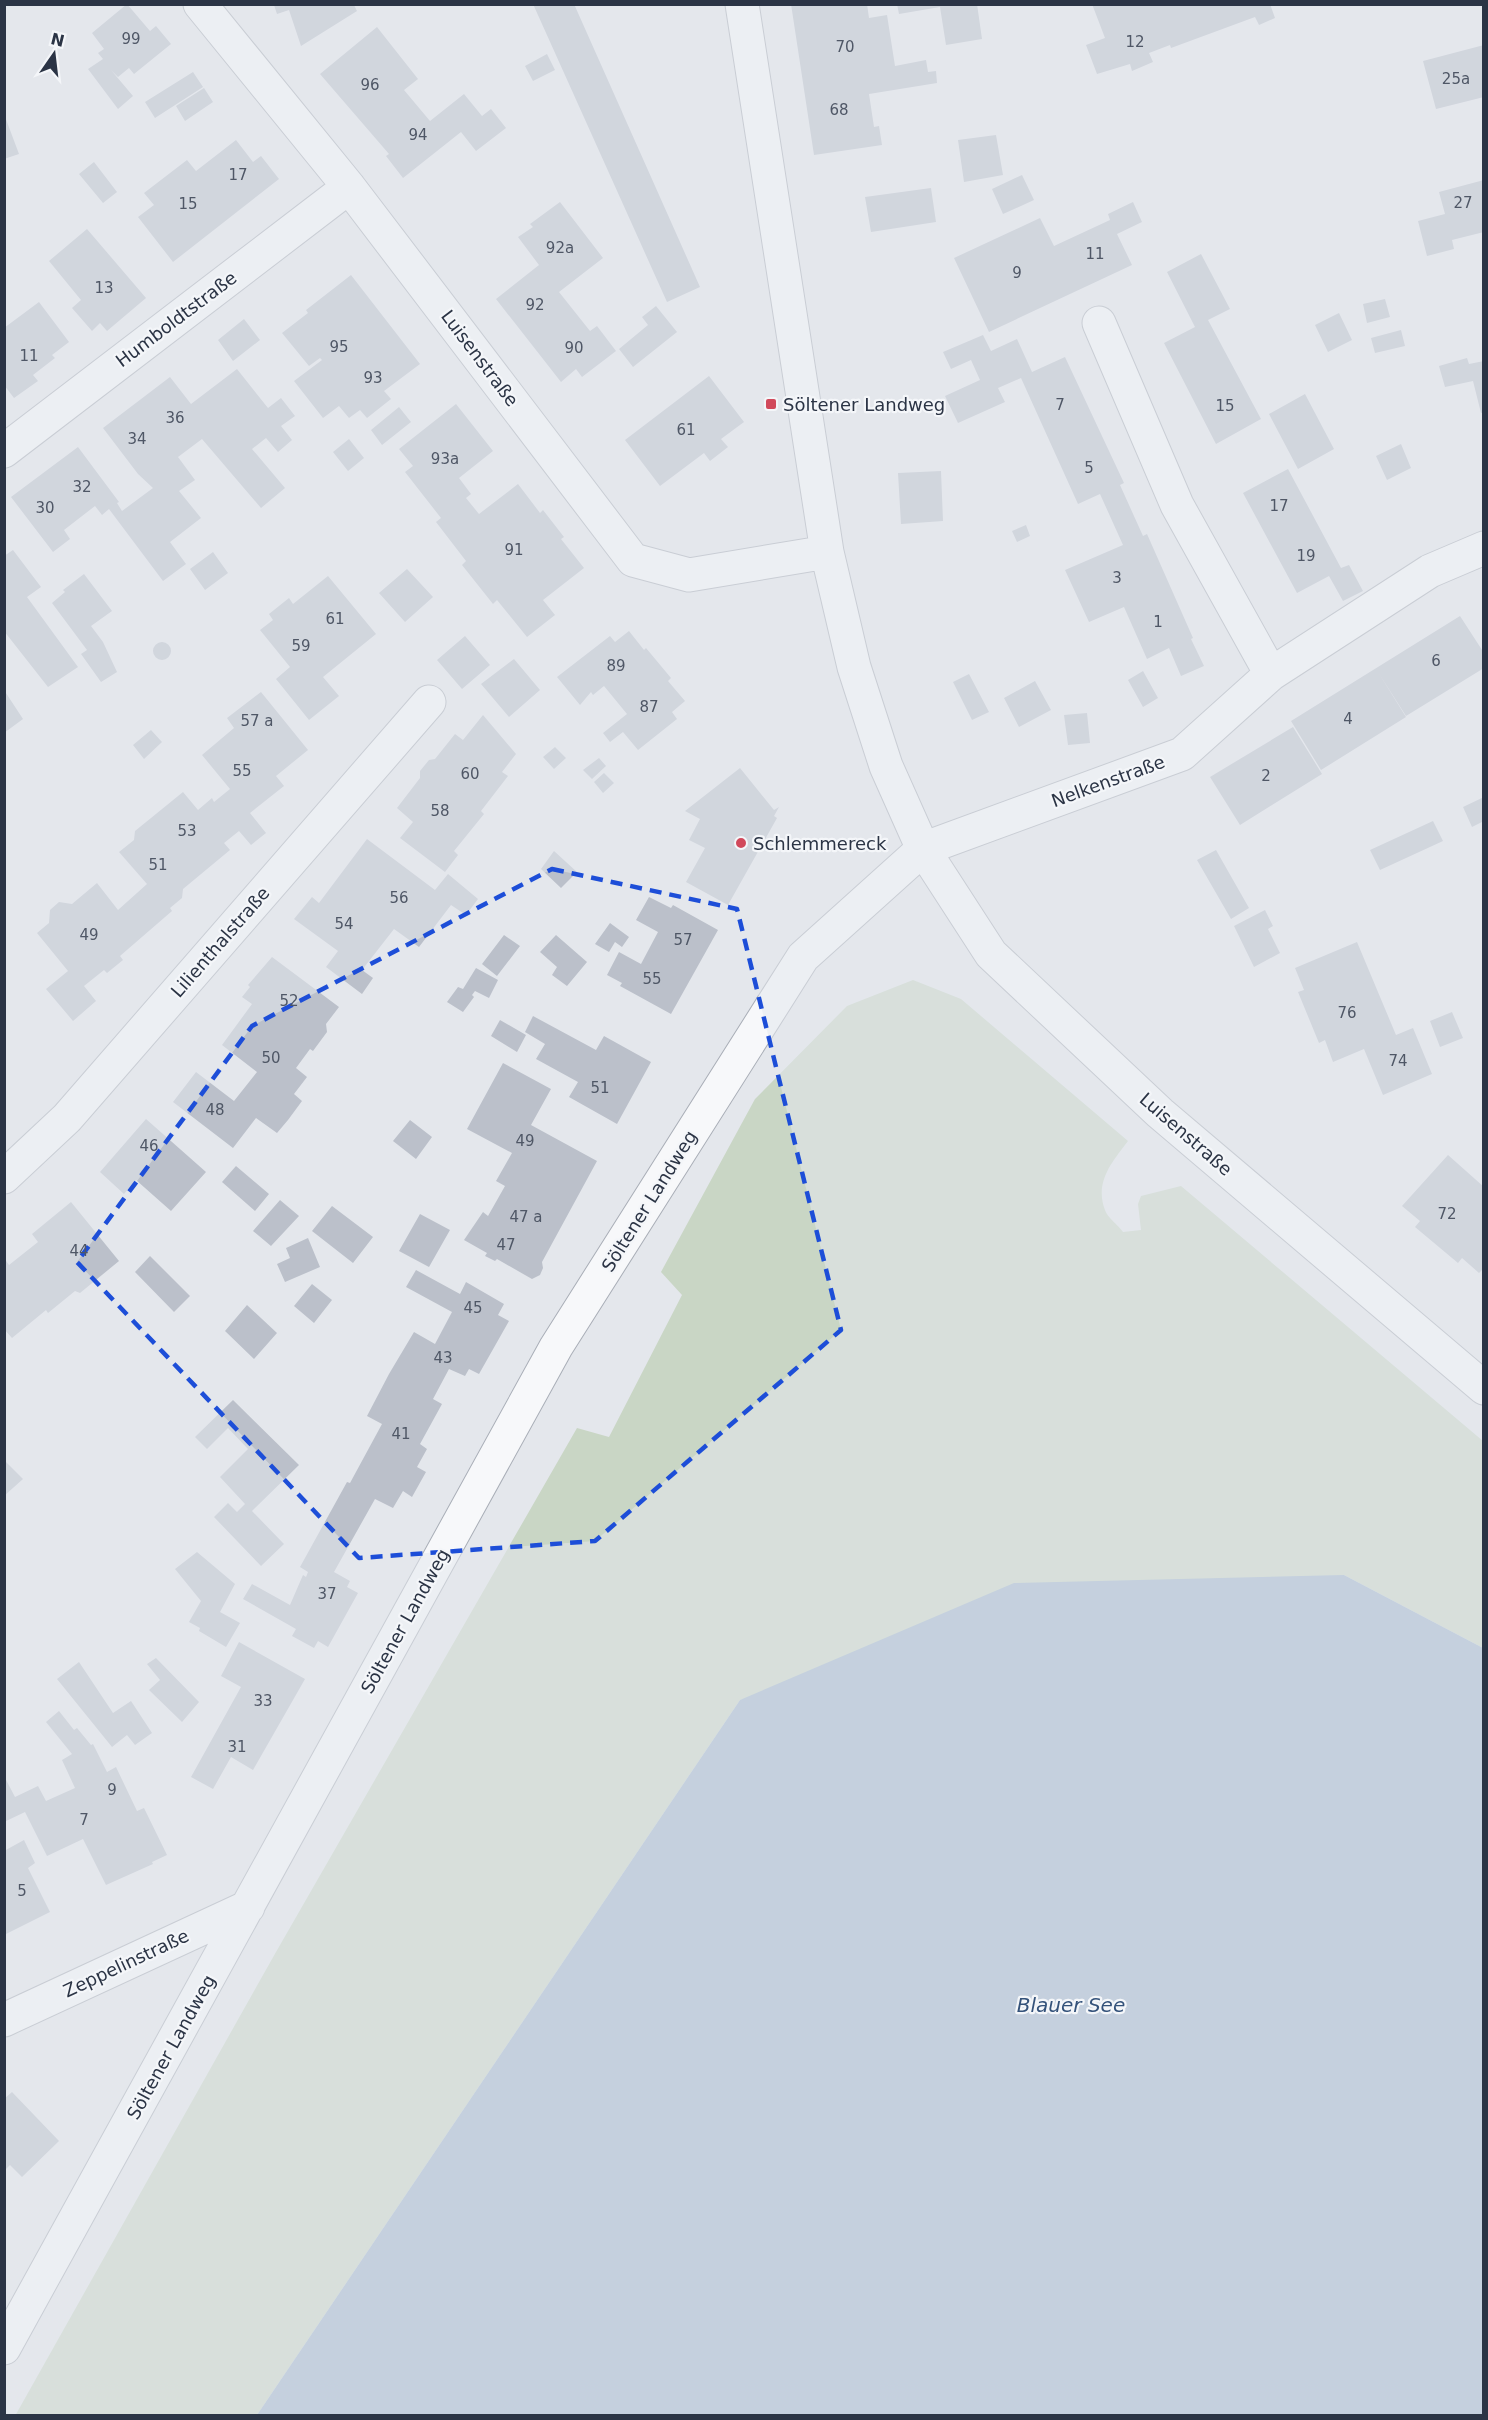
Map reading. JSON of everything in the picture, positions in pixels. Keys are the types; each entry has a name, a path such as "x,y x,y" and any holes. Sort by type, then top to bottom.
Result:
{"street":[{"name":"Luisenstraße","path":"200,4 349,187 633,560 689,575 827,552"},
{"path":"741,4 827,552 854,667 886,766 922,849"},
{"name":"Humboldtstraße","path":"4,451 349,187"},
{"path":"1099,323 1177,505 1271,674"},
{"name":"Nelkenstraße","path":"922,849 1182,754 1271,674 1430,571 1484,548"},
{"name":"Lilienthalstraße","path":"4,1177 67,1118 429,702"},
{"name":"Luisenstraße","path":"922,849 991,954 1160,1113 1478,1374"},
{"name":"Söltener Landweg","path":"4,2348 556,1347 803,957 922,849"},
{"name":"Zeppelinstraße","path":"4,2020 248,1907"}],"highlighted area":[{"path":"552,869 737,909 841,1330 595,1541 359,1558 77,1262 252,1026"}],"green space":[{"path":"913,980 961,999 1128,1141 1107,1172 1102,1190 1106,1213 1123,1232 1141,1230 1138,1204 1141,1196 1181,1186 1483,1441 1483,1648 1344,1575 740,1700 257,2415 15,2416 276,1952 577,1428 609,1437 682,1295 661,1272 755,1099 847,1006"}],"water":[{"name":"Blauer See","path":"1344,1575 1483,1648 1483,2415 257,2415 740,1700 1014,1583"}],"building":[{"path":"127,4 150,31 156,26 171,44 134,74 129,68 118,77 111,70 133,96 118,109 88,69 103,59 98,53 104,49 92,33"},
{"path":"533,4 574,4 700,287 667,302"},
{"path":"791,4 867,4 869,18 887,15 895,66 926,60 928,72 936,71 937,83 869,94 874,127 879,126 882,145 814,155"},
{"path":"897,4 977,4 982,39 946,45 940,7 899,14"},
{"path":"1092,4 1270,4 1275,18 1259,25 1255,17 1171,48 1170,45 1149,53 1153,62 1132,71 1130,64 1097,74 1086,45 1105,38"},
{"path":"274,5 354,5 357,11 301,46 289,10 277,14"},
{"path":"377,27 418,79 404,90 430,121 464,94 482,116 491,109 506,128 476,151 461,132 403,178 386,156 389,154 320,74"},
{"path":"1484,45 1484,97 1436,109 1423,61"},
{"path":"547,54 555,70 533,81 525,66"},
{"path":"193,72 203,87 155,118 145,102"},
{"path":"204,88 213,102 185,121 176,106"},
{"path":"4,114 19,154 4,159"},
{"path":"996,135 1003,175 964,182 958,140"},
{"path":"236,140 253,162 261,156 279,179 173,262 138,217 154,205 144,193 187,160 196,171"},
{"path":"94,162 117,192 103,203 79,174"},
{"path":"1022,175 1034,200 1003,214 992,189"},
{"path":"1484,180 1484,232 1452,240 1454,249 1427,256 1418,221 1445,214 1439,192"},
{"path":"931,188 936,222 871,232 865,197"},
{"path":"560,202 603,258 559,292 590,331 597,326 616,351 582,377 576,369 561,382 496,299 539,265 518,237 533,227 530,224"},
{"path":"1133,202 1142,222 1117,234 1132,265 989,332 954,258 1040,218 1054,246 1110,220 1108,214"},
{"path":"87,229 146,298 107,331 100,323 92,331 72,308 81,300 49,261"},
{"path":"1201,254 1230,309 1208,320 1261,419 1216,444 1164,343 1195,327 1167,272"},
{"path":"351,275 420,364 384,391 391,399 367,418 360,410 349,418 339,406 323,418 294,381 322,360 320,358 309,366 282,333 308,313 306,310"},
{"path":"1385,299 1390,317 1367,323 1363,304"},
{"path":"39,302 69,342 52,355 55,358 33,375 38,381 14,398 4,385 4,328"},
{"path":"656,306 677,332 633,367 619,349 648,325 642,317"},
{"path":"1339,313 1352,340 1328,352 1315,325"},
{"path":"244,319 260,340 233,361 218,340"},
{"path":"1401,330 1405,346 1375,353 1371,338"},
{"path":"983,335 991,351 1017,339 1032,372 1065,357 1124,483 1120,485 1143,536 1147,534 1204,666 1181,676 1169,648 1147,659 1124,607 1089,622 1065,570 1123,545 1100,494 1078,504 1021,378 998,388 1005,402 958,423 945,396 980,380 971,360 951,369 943,352"},
{"path":"1467,358 1469,364 1484,361 1484,412 1481,413 1473,381 1445,387 1439,366"},
{"path":"237,369 268,408 281,398 295,416 281,426 292,440 278,452 266,438 252,449 285,488 261,508 202,439 178,457 195,480 179,491 201,518 170,542 186,564 163,581 109,509 102,515 95,506 64,530 70,539 53,552 11,497 78,447 119,502 117,503 122,511 153,488 138,474 103,428 170,377 191,404"},
{"path":"709,376 744,422 721,439 728,447 710,461 704,453 660,486 625,440"},
{"path":"1305,394 1334,449 1298,469 1269,414"},
{"path":"456,404 493,451 459,478 471,494 466,498 479,514 518,484 540,513 543,510 564,537 561,539 584,568 543,600 555,615 527,637 497,600 493,604 462,565 466,561 436,522 441,518 405,472 413,466 399,449"},
{"path":"399,407 411,422 382,445 371,430"},
{"path":"349,439 364,458 348,471 333,452"},
{"path":"1401,444 1411,468 1387,480 1376,456"},
{"path":"1288,469 1341,568 1349,565 1363,591 1343,601 1329,576 1297,593 1243,493"},
{"path":"941,471 943,521 901,524 898,473"},
{"path":"1026,525 1030,536 1017,542 1012,531"},
{"path":"13,550 41,587 27,597 78,667 48,687 4,631 4,556"},
{"path":"213,552 228,573 205,590 190,569"},
{"path":"407,569 433,597 405,622 379,593"},
{"path":"84,574 112,611 91,626 103,642 117,672 101,682 81,654 87,650 52,603 65,592 63,590"},
{"path":"328,576 376,634 323,677 339,696 309,720 276,679 290,667 260,630 273,620 269,614 289,598 293,604"},
{"path":"1460,616 1484,653 1484,668 1406,716 1378,672 1406,717 1321,770 1291,721"},
{"path":"629,631 671,678 668,681 685,701 672,712 677,719 638,750 623,732 610,742 603,733 627,714 604,686 593,695 591,692 580,705 557,677 610,636 615,642"},
{"path":"465,636 490,665 462,689 437,660"},
{"path":"158,642 166,642 171,647 169,658 158,660 153,655 153,647"},
{"path":"514,659 540,690 509,717 481,684"},
{"path":"1143,671 1158,698 1143,707 1128,680"},
{"path":"969,674 989,712 972,720 953,682"},
{"path":"1035,681 1051,710 1019,727 1004,698"},
{"path":"4,690 23,719 4,733"},
{"path":"261,692 308,750 276,776 284,786 250,813 266,833 251,845 239,831 224,843 230,850 183,889 182,898 170,908 172,911 120,956 123,960 107,973 104,970 84,986 96,1001 73,1021 46,989 68,971 37,933 49,923 50,910 59,902 72,904 97,883 118,910 147,884 119,852 134,840 135,831 183,792 198,810 212,798 214,802 230,789 202,755 234,728 227,718"},
{"path":"1087,713 1090,743 1068,745 1064,715"},
{"path":"483,715 516,754 502,772 508,776 481,811 484,814 454,851 458,855 445,872 400,838 413,822 397,808 420,778 420,771 429,760 435,759 455,734 463,740"},
{"path":"1293,727 1322,774 1240,825 1210,777"},
{"path":"151,730 162,742 144,759 133,745"},
{"path":"555,747 566,758 554,769 543,757"},
{"path":"599,758 606,766 592,779 583,770"},
{"path":"740,768 774,810 779,807 774,816 777,818 728,905 686,882 705,848 689,840 700,819 685,811"},
{"path":"604,773 614,783 603,793 594,782"},
{"path":"1484,797 1484,821 1472,827 1463,807"},
{"path":"1433,821 1443,841 1380,870 1370,850"},
{"path":"367,839 435,890 448,874 478,899 466,915 451,905 419,947 394,929 362,970 373,978 362,994 326,967 338,951 294,919 312,897 319,903"},
{"path":"1216,850 1249,908 1231,919 1197,860"},
{"path":"554,851 577,872 561,888 541,869"},
{"path":"649,897 671,908 673,905 718,930 671,1014 620,986 622,983 607,975 619,952 641,964 658,932 636,920"},
{"path":"1265,910 1273,926 1268,929 1280,953 1254,967 1234,926"},
{"path":"610,923 629,937 622,947 615,942 609,952 595,944"},
{"path":"504,935 520,946 497,976 482,964"},
{"path":"556,935 587,962 567,986 552,975 557,967 540,952"},
{"path":"1357,942 1396,1035 1413,1028 1432,1074 1383,1095 1364,1049 1333,1062 1325,1040 1319,1043 1298,992 1304,990 1295,968"},
{"path":"272,957 339,1007 326,1024 327,1032 296,1068 307,1077 294,1094 302,1101 288,1120 277,1133 256,1118 233,1148 173,1102 196,1072 234,1101 257,1072 222,1045 252,1004 242,997 250,987 248,985"},
{"path":"476,968 498,980 489,998 475,991 472,995 474,997 463,1012 447,1002 458,987 463,989"},
{"path":"1452,1012 1463,1038 1440,1047 1430,1021"},
{"path":"533,1016 596,1050 604,1036 651,1062 617,1124 569,1097 578,1082 536,1059 545,1044 525,1032"},
{"path":"500,1020 526,1035 517,1052 491,1036"},
{"path":"503,1063 551,1089 531,1125 597,1161 542,1262 543,1268 540,1275 532,1279 497,1259 495,1261 485,1256 487,1253 464,1240 483,1212 488,1216 505,1186 496,1181 512,1153 467,1129"},
{"path":"146,1119 206,1172 171,1211 136,1180 124,1194 100,1172"},
{"path":"410,1120 432,1137 416,1159 393,1141"},
{"path":"1448,1155 1484,1187 1484,1268 1479,1273 1462,1258 1458,1263 1415,1227 1420,1221 1402,1206"},
{"path":"236,1166 269,1194 255,1211 222,1182"},
{"path":"280,1200 299,1216 271,1246 253,1231"},
{"path":"71,1202 119,1261 80,1293 75,1291 48,1313 46,1310 12,1338 4,1329 4,1258 9,1265 38,1242 32,1234"},
{"path":"332,1206 373,1237 353,1263 312,1231"},
{"path":"420,1214 450,1230 429,1267 399,1251"},
{"path":"308,1238 320,1267 285,1282 277,1264 290,1258 286,1248"},
{"path":"150,1256 190,1296 174,1312 135,1272"},
{"path":"416,1270 460,1294 466,1282 504,1304 498,1315 509,1321 479,1374 469,1369 465,1376 449,1369 433,1399 442,1404 420,1444 427,1449 417,1467 426,1472 412,1497 403,1491 393,1508 375,1499 334,1572 350,1581 347,1587 358,1593 328,1647 318,1641 314,1648 292,1636 296,1629 243,1599 252,1584 290,1605 303,1575 306,1577 308,1572 300,1567 382,1424 367,1416 389,1374 414,1332 435,1344 452,1312 406,1287"},
{"path":"312,1284 332,1300 314,1323 294,1306"},
{"path":"247,1305 277,1333 254,1359 225,1331"},
{"path":"233,1400 299,1465 252,1511 284,1544 261,1566 214,1517 228,1503 237,1512 245,1504 220,1477 248,1449 228,1428 207,1449 195,1437"},
{"path":"4,1460 23,1479 4,1496"},
{"path":"197,1552 235,1584 220,1612 240,1623 226,1647 199,1631 200,1628 189,1622 201,1601 175,1569"},
{"path":"239,1642 305,1679 253,1770 231,1757 213,1789 191,1777 241,1687 221,1676"},
{"path":"156,1658 199,1702 182,1722 149,1690 160,1680 147,1664"},
{"path":"79,1662 113,1713 131,1701 152,1733 135,1745 127,1735 112,1747 57,1679"},
{"path":"59,1711 74,1730 77,1728 91,1745 93,1744 107,1772 116,1767 137,1811 144,1808 167,1855 152,1862 153,1864 106,1885 83,1839 47,1856 25,1812 4,1822 4,1776 15,1797 38,1786 46,1801 75,1788 62,1760 72,1754 46,1722"},
{"path":"24,1840 35,1863 28,1868 50,1912 4,1935 4,1851"},
{"path":"12,2092 59,2141 22,2177 10,2165 4,2171 4,2099"}],"place":[{"name":"Söltener Landweg","path":"771,404"},
{"name":"Schlemmereck","path":"741,843"}]}
